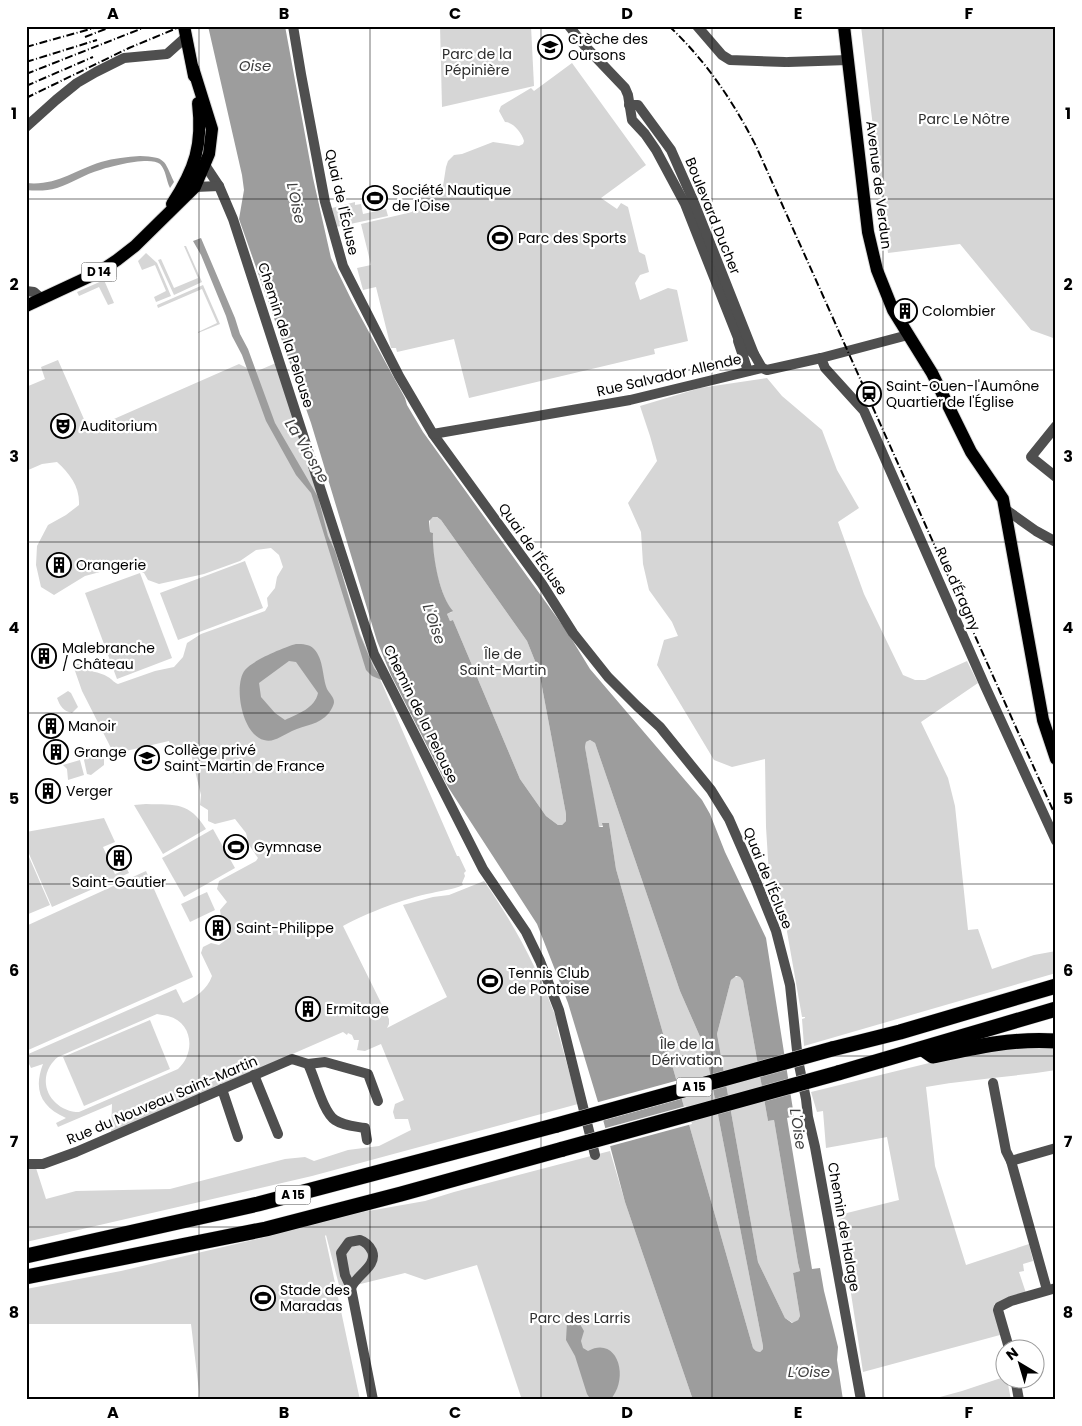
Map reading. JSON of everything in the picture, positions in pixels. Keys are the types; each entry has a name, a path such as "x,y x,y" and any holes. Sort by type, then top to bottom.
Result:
{"highway":[{"name":"A 15","path":"26,1256 258,1204 900,1032 1056,986"},
{"name":"A 15","path":"26,1277 266,1229 401,1194 923,1049 1056,1009"},
{"path":"923,1049 933,1056 1003,1042 1056,1041"}],"main road":[{"name":"Avenue de Verdun","path":"844,26 868,232 873,255 887,297 932,373 969,448 1001,497 1005,509 1043,720 1056,759"},
{"name":"D 14","path":"160,220 202,160 212,140 212,129 193,68 185,31"},
{"name":"D 14","path":"26,305 99,272 135,246 195,187 202,160"}],"street":[{"name":"Quai de l'Écluse","path":"294,26 300,74 325,202 343,266 399,376 432,434 542,584 579,640 608,677 660,727 720,802 756,881 776,931 790,985 798,1060"},
{"name":"Boulevard Ducher","path":"569,26 584,45 625,88 632,120 647,138 679,192 738,338 754,354"},
{"path":"697,26 722,55 730,60 786,62 848,60"},
{"path":"26,127 77,84 110,64 124,58 167,54 185,31"},
{"name":"Boulevard Ducher","path":"630,105 638,105 671,150 693,200 754,354 762,368"},
{"path":"647,138 658,131"},
{"name":"Chemin de la Pelouse","path":"202,160 219,186 233,219 374,654 483,868 526,932 540,961 559,1010 595,1155"},
{"path":"195,187 219,186"},
{"path":"26,291 34,292 42,299"},
{"name":"Rue Salvador Allende","path":"432,434 630,400 736,376 748,371 762,368 767,370 821,358 908,335"},
{"name":"Boulevard Ducher","path":"738,338 748,371"},
{"name":"Rue d'Éragny","path":"821,358 825,368 861,406 868,419 985,686 1056,841"},
{"path":"1056,426 1031,457 1056,477"},
{"path":"1005,509 1036,532 1056,542"},
{"name":"Rue du Nouveau Saint-Martin","path":"26,1164 43,1164 76,1152 292,1059 308,1064 325,1062 368,1074 378,1101"},
{"name":"Chemin de Halage","path":"798,1060 861,1400"},
{"path":"308,1064 325,1107 333,1118 347,1126 365,1128 367,1140"},
{"path":"254,1075 278,1134"},
{"path":"994,1083 1006,1151 1051,1289 1010,1301 999,1307 998,1310 1006,1338"},
{"path":"222,1089 238,1137"},
{"path":"1010,1161 1056,1148"},
{"path":"351,1288 373,1400"}],"green space":[{"name":"Parc de la Pépinière","path":"440,26 531,26 534,86 442,107"},
{"name":"Parc Le Nôtre","path":"861,26 1056,26 1056,339 1031,330 960,244 888,253"},
{"name":"Parc des Sports","path":"572,63 646,165 601,198 617,209 621,203 628,207 639,252 645,255 649,272 640,275 635,283 640,300 668,288 677,290 688,341 654,349 655,354 469,398 454,339 397,352 396,348 391,348 376,287 363,290 357,268 371,265 361,224 412,212 420,201 419,196 443,186 448,161 454,155 462,154 493,142 519,146 523,144 524,141 519,131 508,122 505,122 499,111 501,106 531,88 534,91"},
{"path":"355,202 355,205 361,204 363,214 386,209 388,216 336,227 332,208"},
{"path":"184,246 186,246 202,282 174,295 158,260 161,259 174,288 198,278"},
{"path":"146,253 157,263 171,296 156,302 154,297 166,291 155,265 142,270 138,261"},
{"path":"104,280 114,303 108,305 99,287 79,296 77,292"},
{"path":"203,285 220,324 198,333 217,323 202,289 158,308 157,305"},
{"path":"58,360 87,426 98,426 239,364 255,372 276,363 304,446 360,633 457,856 459,856 466,871 464,873 463,885 398,902 343,926 389,1019 387,1028 447,997 403,905 449,895 484,881 516,932 543,985 558,1023 557,1028 578,1104 312,1176 26,1242 26,1169 36,1168 46,1199 76,1191 170,1189 285,1159 305,1157 314,1161 348,1150 379,1146 411,1130 408,1119 395,1119 393,1112 395,1104 404,1100 381,1044 365,1051 357,1050 359,1040 354,1040 352,1035 348,1033 347,1035 343,1032 111,1133 112,1104 58,1127 56,1123 66,1118 50,1109 41,1097 39,1082 43,1064 31,1068 26,1055 176,989 183,1003 197,996 204,989 212,976 201,953 203,947 211,943 219,945 230,937 228,926 221,917 220,910 227,902 217,889 219,881 256,861 258,858 249,845 246,833 235,819 215,824 208,821 208,810 200,805 201,795 189,746 172,750 169,741 117,753 112,750 82,691 74,668 76,664 81,664 87,669 105,675 118,684 155,671 174,667 183,657 187,643 201,634 265,611 268,606 267,598 275,588 277,577 283,567 279,555 271,548 256,550 240,561 204,574 159,584 148,580 144,573 137,570 111,569 85,576 54,595 41,587 36,565 37,546 48,525 79,505 79,498 73,481 57,462 42,464 26,471 26,387 45,379 41,367","holes":["157,1014 177,1020 187,1032 189,1047 184,1063 178,1069 79,1112 63,1108 51,1097 47,1090 47,1074 50,1066 57,1058"]},
{"path":"767,378 782,396 822,430 837,470 859,508 838,522 864,594 903,675 915,680 925,680 967,661 978,683 921,722 948,778 955,806 968,930 978,929 992,969 1034,955 1056,951 1056,973 804,1046 802,1019 805,1017 802,1017 786,926 770,891 766,827 765,759 732,767 714,760 657,665 664,640 678,636 672,622 649,590 643,564 641,532 628,503 657,461 640,406 700,388"},
{"name":"Île de Saint-Martin","path":"435,516 441,520 527,641 539,671 566,814 566,821 562,825 558,825 546,816 520,779 453,620 450,621 447,614 452,612 443,594 437,574 433,553 433,533 430,532 430,519"},
{"path":"245,561 263,608 178,640 160,593"},
{"path":"140,573 172,658 117,679 85,593"},
{"path":"68,691 78,707 72,713 62,708 57,698"},
{"name":"Île de la Dérivation","path":"590,740 595,743 680,991 705,1048 763,1346 760,1352 753,1348 616,869 609,823 599,827 598,825 585,747 586,742"},
{"path":"101,755 104,759 104,765 91,775 87,774 84,760"},
{"path":"80,760 84,775 68,780 67,769 63,765"},
{"path":"134,805 174,805 188,809 200,820 206,829 163,854"},
{"path":"104,818 115,842 103,847 110,863 108,864 109,867 111,866 115,874 127,869 129,873 52,907 26,847 26,832"},
{"path":"213,829 235,868 184,897 162,858"},
{"path":"26,850 50,905 26,915"},
{"path":"146,871 193,977 26,1051 26,926"},
{"path":"207,892 215,910 190,922 181,904"},
{"name":"Île de la Dérivation","path":"734,977 740,977 743,981 768,1121 774,1120 800,1271 793,1273 800,1316 793,1323 785,1318 758,1262 717,1034 731,980"},
{"path":"150,1020 170,1069 84,1106 63,1057"},
{"path":"1018,1046 1056,1048 1056,1070 926,1087 935,1166 966,1265 1029,1244 1033,1261 1023,1264 1024,1271 1019,1272 1026,1293 994,1304 1000,1335 863,1372 839,1215 899,1200 887,1137 826,1148 823,1111 817,1112 811,1092 978,1051"},
{"name":"Parc des Larris","path":"610,1151 625,1202 693,1400 522,1400 477,1265 425,1280 405,1273 340,1289 326,1235 360,1400 200,1400 191,1324 26,1324 26,1289 121,1271 270,1236 323,1219 425,1201"},
{"path":"994,1380 994,1388 1009,1388 1011,1400 929,1400"}],"water":[{"path":"208,26 285,26 313,178 331,258 352,301 423,432 568,633 590,669 702,800 766,938 794,1116 787,1118 812,1269 820,1268 838,1347 837,1360 843,1400 693,1400 625,1202 601,1112 568,1003 537,924 448,787 391,675 377,641 311,423 239,219 244,190","holes":["433,517 441,520 527,641 539,671 566,814 566,821 562,825 558,825 546,816 520,779 453,620 450,621 447,614 453,611 444,595 437,574 433,533 430,532 429,521","590,740 595,743 680,991 705,1048 763,1346 760,1352 753,1348 616,869 609,823 602,823 603,827 599,827 585,747 586,742","736,976 740,977 743,981 768,1121 774,1120 800,1271 793,1273 800,1316 798,1320 792,1323 785,1318 758,1262 717,1034 731,980"]},
{"path":"140,156 155,157 166,164 174,182 170,188 165,172 160,164 140,161 105,168 53,189 26,190 26,183 56,180 101,162"},
{"path":"201,238 240,334 248,349 275,423 318,497 328,536 335,551 360,635 374,668 384,681 372,676 366,670 311,493 296,475 266,421 242,355 232,336 226,316 201,255 193,241"},
{"path":"296,644 308,645 317,653 325,684 334,700 334,705 325,717 316,722 275,740 264,740 256,736 245,720 240,697 241,677 245,670 255,662 269,654","holes":["289,661 296,662 318,693 310,707 285,720 275,713 261,697 259,683"]},
{"path":"572,1318 578,1321 584,1331 581,1341 583,1348 588,1351 598,1348 607,1349 618,1362 620,1371 619,1381 616,1391 610,1400 591,1400 587,1394 575,1356 566,1340 567,1322"}],"pier":[{"path":"679,1080 684,1098 601,1121 595,1103"},
{"path":"686,1106 692,1124 607,1147 602,1129"}],"railway":[{"path":"85,37 113,26"},
{"path":"26,74 148,26"},
{"path":"26,98 129,48 182,26"},
{"path":"669,26 695,53 718,82 756,146 1056,817"},
{"path":"26,47 94,28"},
{"path":"26,62 97,40"},
{"path":"26,86 93,57"}],"place":[{"name":"Crèche des Oursons","path":"550,47"},
{"name":"Société Nautique de l'Oise","path":"375,198"},
{"name":"Parc des Sports","path":"500,238"},
{"name":"Colombier","path":"905,311"},
{"name":"Saint-Ouen-l'Aumône Quartier de l'Église","path":"869,394"},
{"name":"Auditorium","path":"63,426"},
{"name":"Orangerie","path":"59,565"},
{"name":"Malebranche / Château","path":"44,656"},
{"name":"Manoir","path":"51,726"},
{"name":"Grange","path":"56,752"},
{"name":"Collège privé Saint-Martin de France","path":"147,758"},
{"name":"Verger","path":"48,791"},
{"name":"Gymnase","path":"236,847"},
{"name":"Saint-Gautier","path":"119,858"},
{"name":"Saint-Philippe","path":"218,928"},
{"name":"Tennis Club de Pontoise","path":"490,981"},
{"name":"Ermitage","path":"308,1009"},
{"name":"Stade des Maradas","path":"263,1298"}],"water label":[{"name":"Oise","path":"255,66"},
{"name":"L'Oise","path":"296,203"},
{"name":"La Viosne","path":"307,451"},
{"name":"L'Oise","path":"434,624"},
{"name":"L'Oise","path":"798,1129"},
{"name":"L’Oise","path":"809,1372"}]}
